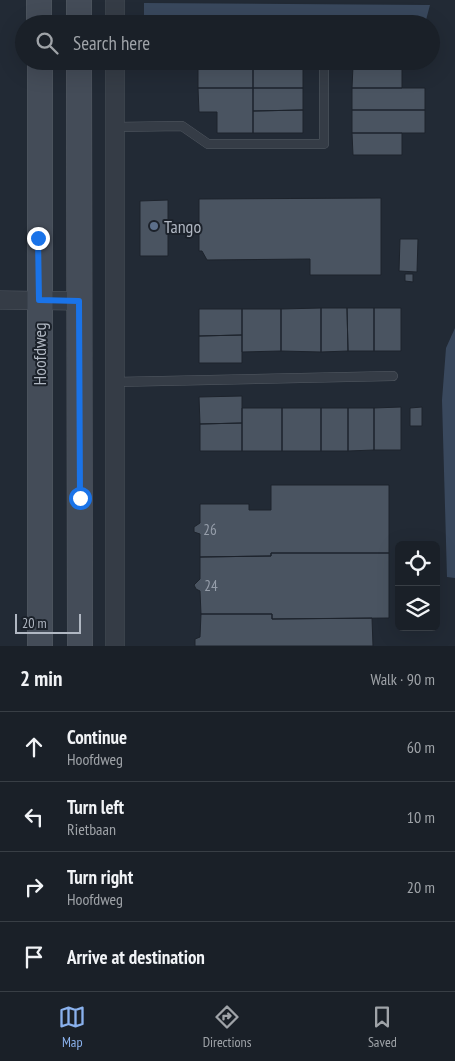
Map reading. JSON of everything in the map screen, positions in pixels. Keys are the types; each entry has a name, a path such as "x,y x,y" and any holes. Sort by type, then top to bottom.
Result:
{"main road":[{"path":"39,0 40,15"},
{"path":"79,0 79,15"},
{"name":"Hoofdweg","path":"40,70 40,646"},
{"path":"79,70 80,646"}],"street":[{"path":"115,0 115,15"},
{"path":"115,70 115,646"},
{"path":"0,300 79,301"}],"lane":[{"path":"115,127 182,126 208,144 324,144 324,70"},
{"path":"115,382 393,376"}],"water":[{"path":"144,3 430,5 427,15 144,15"},
{"path":"455,328 455,578 447,577 442,400 446,348"}],"building":[{"path":"198,70 253,70 253,88 198,88"},
{"path":"253,70 303,70 303,88 253,88"},
{"path":"353,70 402,70 402,88 352,88"},
{"path":"198,88 253,88 253,133 217,133 217,112 199,112"},
{"path":"253,88 303,88 303,110 253,111"},
{"path":"352,88 425,88 425,110 352,110"},
{"path":"303,110 303,133 253,133 253,111"},
{"path":"352,110 425,110 425,133 352,133"},
{"path":"352,133 402,133 402,155 353,155"},
{"path":"381,198 381,275 310,275 310,259 207,260 202,251 199,251 199,199"},
{"path":"168,200 168,256 140,256 140,201"},
{"path":"400,239 418,239 417,272 399,271"},
{"path":"405,274 413,274 413,282 405,281"},
{"path":"321,308 321,352 281,351 281,309"},
{"path":"321,308 347,308 348,351 321,352"},
{"path":"347,308 374,308 374,351 348,351"},
{"path":"374,308 401,308 401,351 374,351"},
{"path":"199,309 242,309 242,335 199,336"},
{"path":"242,309 281,309 281,351 242,352"},
{"path":"242,335 242,363 199,363 199,336"},
{"path":"242,396 242,423 200,424 199,397"},
{"path":"401,407 401,450 374,450 374,408"},
{"path":"422,407 422,426 410,426 410,408"},
{"path":"242,408 282,408 282,451 242,451"},
{"path":"282,408 321,408 321,451 282,451"},
{"path":"321,408 348,408 348,451 321,451"},
{"path":"348,408 374,408 374,450 348,451"},
{"path":"242,423 242,451 200,451 200,424"},
{"path":"271,485 389,485 389,553 271,553 271,556 200,557 200,534 194,532 194,527 200,523 200,504 249,504 249,510 271,510"},
{"path":"271,553 389,553 389,618 272,619 272,614 201,614 200,591 194,585 200,579 200,557 271,556"},
{"path":"201,614 272,614 272,619 372,618 373,646 195,646 195,639 200,637"}],"place":[{"name":"Tango","path":"154,226"}],"route":[{"path":"38,238 39,300 79,301 80,498"}]}
